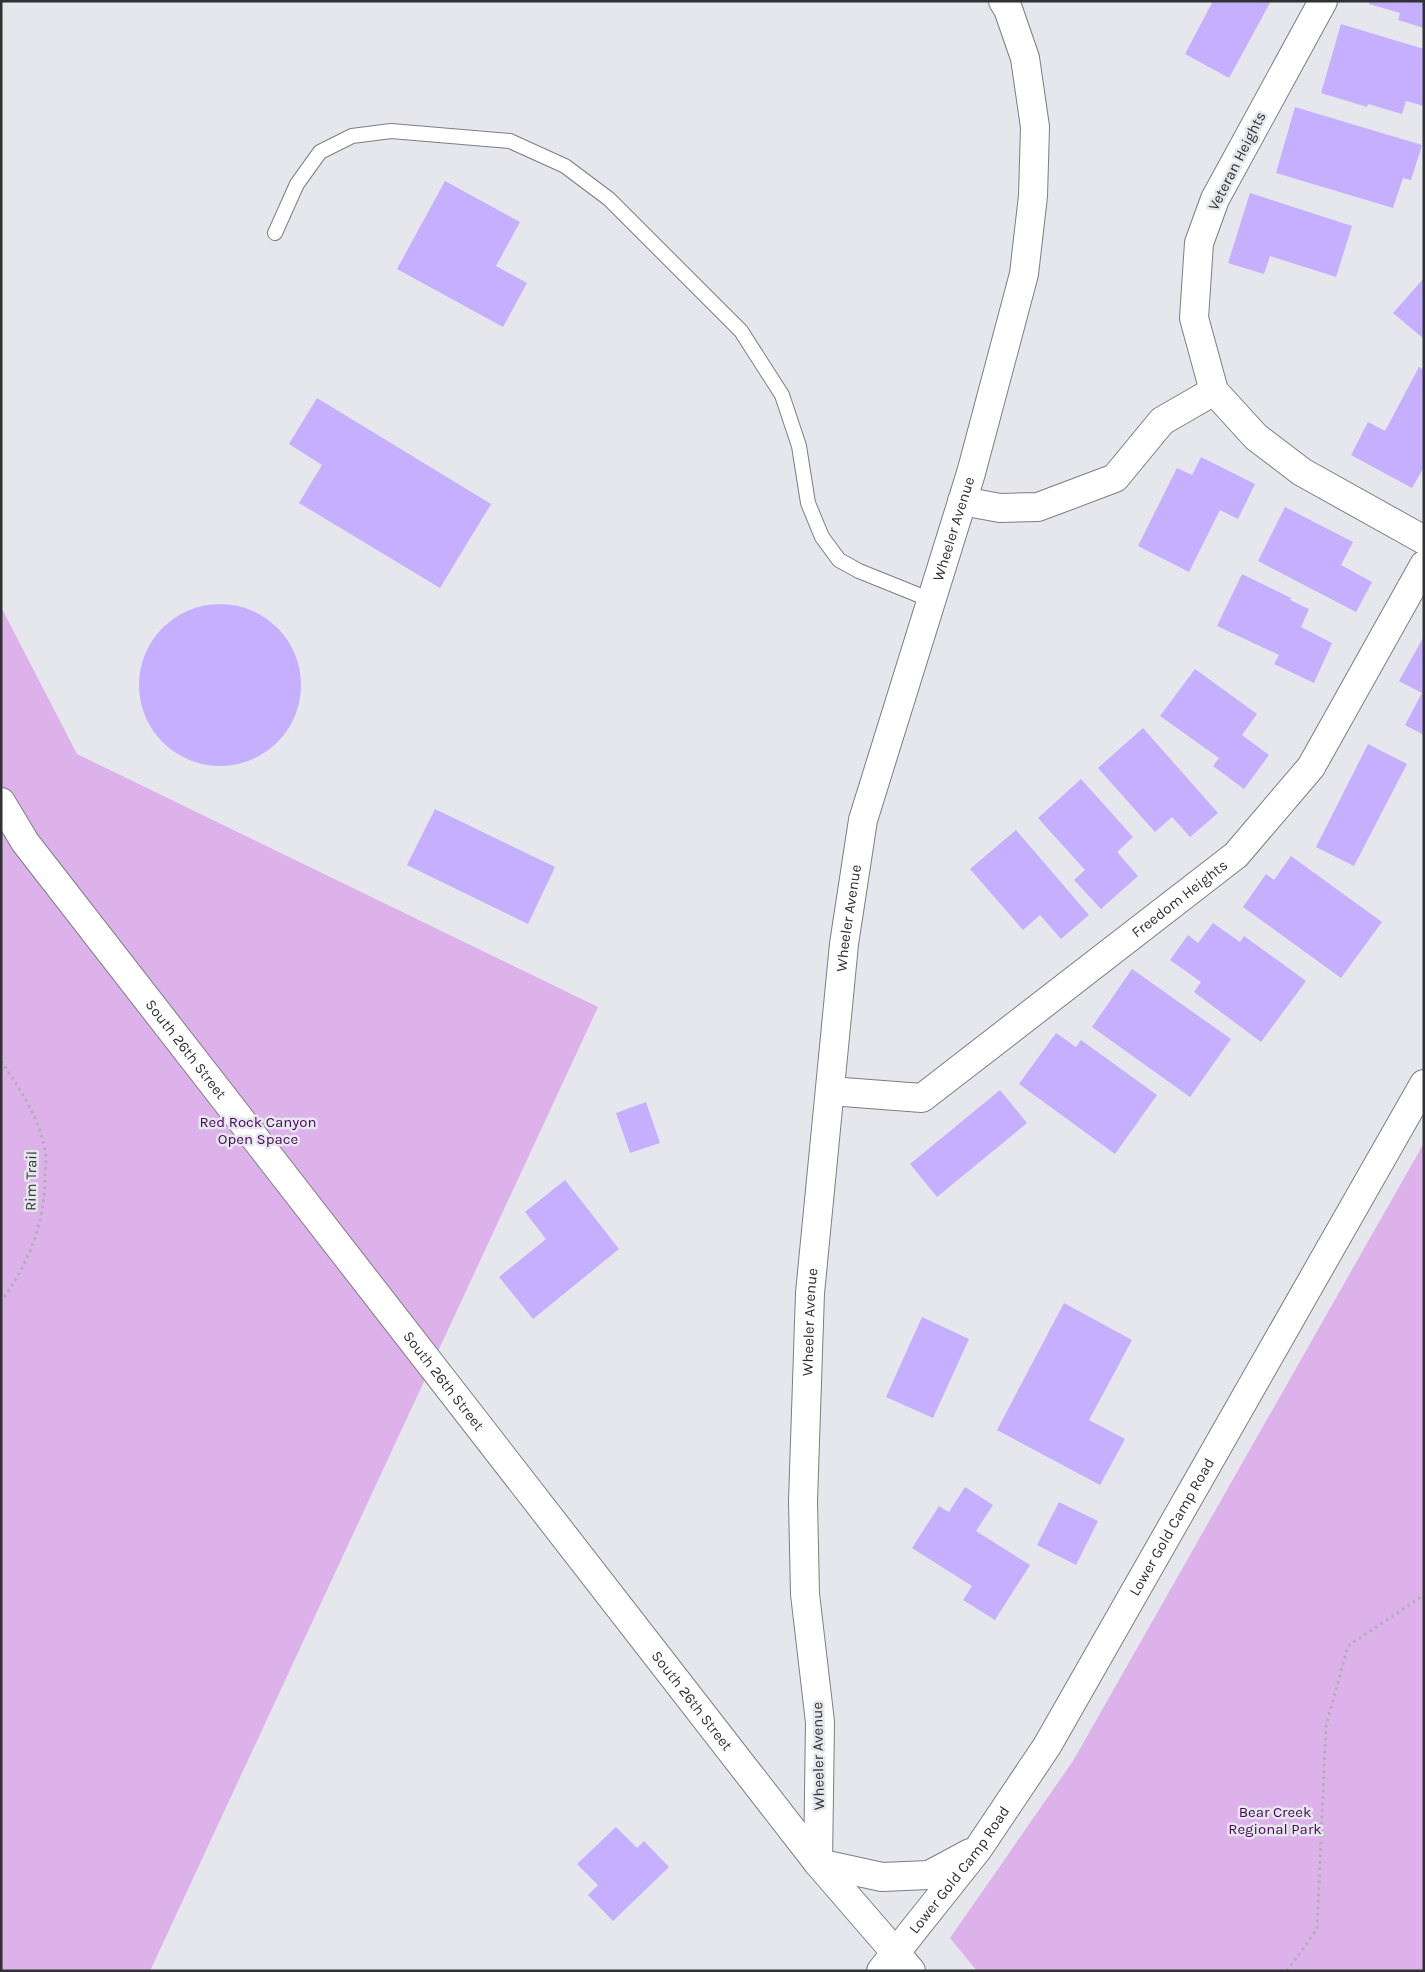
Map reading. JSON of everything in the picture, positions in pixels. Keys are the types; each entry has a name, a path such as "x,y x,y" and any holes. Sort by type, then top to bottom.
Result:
{"street":[{"name":"Wheeler Avenue","path":"818,1863 820,1722 805,1594 803,1502 810,1293 844,944 863,820 962,501 1024,274 1033,196 1035,127 1025,58 1008,8 1003,1"},
{"name":"Veteran Heights","path":"1323,1 1215,199 1199,243 1194,318 1214,391 1256,437 1302,472 1424,540"},
{"path":"962,501 1000,508 1038,507 1115,478 1162,421 1214,391"},
{"name":"Freedom Heights","path":"830,1091 922,1098 1236,855 1311,767 1424,565"},
{"name":"South 26th Street","path":"1,802 25,842 895,1964"},
{"name":"Lower Gold Camp Road","path":"895,1964 978,1849 1047,1746 1424,1084"},
{"path":"818,1863 882,1877 929,1875 978,1849"}],"lane":[{"path":"275,233 297,184 320,152 352,136 391,131 510,142 565,166 609,198 740,331 782,395 799,446 808,503 822,537 839,560 859,571 931,600"}],"path":[{"name":"Rim Trail","path":"1,1061 33,1112 46,1152 41,1224 24,1266 1,1302"},
{"path":"1286,1971 1318,1930 1326,1726 1348,1646 1424,1595"}],"green space":[{"name":"Red Rock Canyon Open Space","path":"1,607 77,754 598,1007 150,1971 1,1971"},
{"name":"Bear Creek Regional Park","path":"1424,1143 1424,1971 977,1971 950,1938 1073,1761"}],"building":[{"path":"1213,1 1271,1 1229,78 1185,54"},
{"path":"1370,1 1424,1 1424,28 1398,20 1400,13 1369,4"},
{"path":"1341,24 1424,49 1424,106 1406,101 1402,114 1368,104 1367,107 1321,93"},
{"path":"1295,107 1422,145 1411,180 1403,178 1393,208 1276,173"},
{"path":"445,181 520,222 496,266 527,283 503,327 397,269"},
{"path":"1250,193 1352,226 1336,277 1270,256 1264,274 1228,263"},
{"path":"1424,278 1424,339 1393,313"},
{"path":"1419,367 1424,370 1424,467 1412,488 1351,455 1368,422 1385,431"},
{"path":"317,398 491,504 440,588 299,503 322,465 289,444"},
{"path":"1201,457 1255,484 1238,519 1220,510 1189,572 1138,546 1177,468 1192,475"},
{"path":"1285,507 1353,542 1341,565 1372,582 1356,612 1258,561"},
{"path":"1242,574 1309,609 1301,627 1332,643 1314,683 1274,664 1279,655 1217,626"},
{"path":"228,604 244,607 258,613 283,634 292,647 298,661 301,685 300,701 292,723 271,748 258,757 244,763 212,766 196,763 182,757 157,736 148,723 142,709 139,677 142,661 148,647 169,622 182,613 196,607"},
{"path":"1424,636 1424,735 1405,725 1422,693 1399,681"},
{"path":"1195,669 1257,714 1242,735 1269,755 1244,789 1213,766 1219,758 1160,716"},
{"path":"1143,728 1218,813 1190,837 1172,817 1155,832 1098,768"},
{"path":"1368,744 1407,764 1354,866 1316,847"},
{"path":"1081,779 1133,837 1117,852 1138,876 1101,909 1074,880 1085,870 1038,818"},
{"path":"435,809 555,867 528,924 407,865"},
{"path":"1016,830 1089,915 1061,939 1040,915 1023,930 970,869"},
{"path":"1291,856 1382,922 1341,978 1243,907 1266,874 1274,880"},
{"path":"1213,923 1240,942 1244,936 1306,981 1261,1042 1194,992 1201,982 1170,960 1188,935 1198,943"},
{"path":"1132,969 1231,1039 1190,1097 1092,1027"},
{"path":"1056,1033 1076,1047 1081,1040 1157,1095 1115,1154 1019,1084"},
{"path":"1000,1090 1027,1123 937,1197 910,1164"},
{"path":"646,1102 660,1143 630,1153 616,1113"},
{"path":"565,1180 619,1249 533,1319 499,1277 546,1239 525,1212"},
{"path":"1064,1303 1132,1340 1089,1420 1125,1439 1100,1485 997,1430"},
{"path":"922,1317 969,1339 933,1418 886,1397"},
{"path":"965,1487 993,1505 976,1531 1030,1565 995,1620 963,1600 972,1586 912,1548 939,1506 949,1512"},
{"path":"1059,1502 1098,1521 1076,1565 1037,1545"},
{"path":"616,1827 637,1848 644,1841 669,1867 613,1921 588,1895 598,1885 577,1864"}]}
